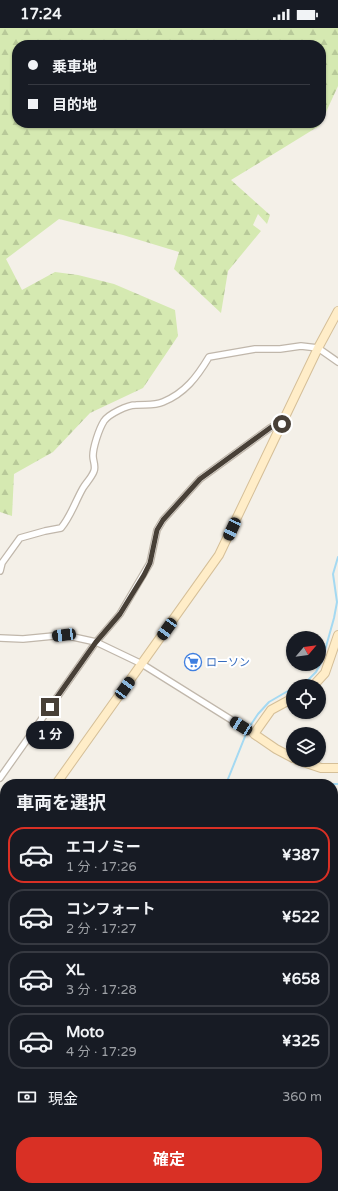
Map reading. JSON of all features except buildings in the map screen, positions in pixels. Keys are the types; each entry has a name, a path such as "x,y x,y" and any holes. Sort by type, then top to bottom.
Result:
{"street":[{"path":"60,779 219,555 318,348 336,318 338,310"},
{"path":"0,571 2,563 20,538 46,530 61,528 67,521 83,488 94,473 94,447 104,421 112,414 133,405 151,405 162,403 182,392 198,374 209,357 255,349 280,349 301,346 318,348 338,362"},
{"path":"0,778 96,642 120,614 150,563 157,530 163,520 200,479 270,428 277,424 282,424"},
{"path":"0,638 22,639 64,635 96,642 142,664 286,754"},
{"path":"320,679 328,666 338,635"},
{"path":"254,734 271,710 286,702"},
{"path":"318,767 338,768"}],"green space":[{"path":"0,28 338,28 338,86 326,112 326,40 12,40 12,128 316,128 231,180 270,215 267,224 258,214 253,225 261,231 228,271 221,313 174,269 179,252 123,235 59,219 6,259 22,290 55,272 78,275 114,284 175,310 178,336 143,388 90,413 53,452 14,474 12,516 0,512"}],"waterway":[{"path":"309,679 316,672 322,661 334,618 337,602 333,574 338,557"},
{"path":"250,726 269,702 286,692"},
{"path":"228,779 246,734"}],"place":[{"name":"ローソン","path":"193,662"}],"route":[{"path":"50,707 96,642 120,614 144,575 150,563 157,530 163,520 200,479 231,458 270,428 277,424 282,424"}]}
